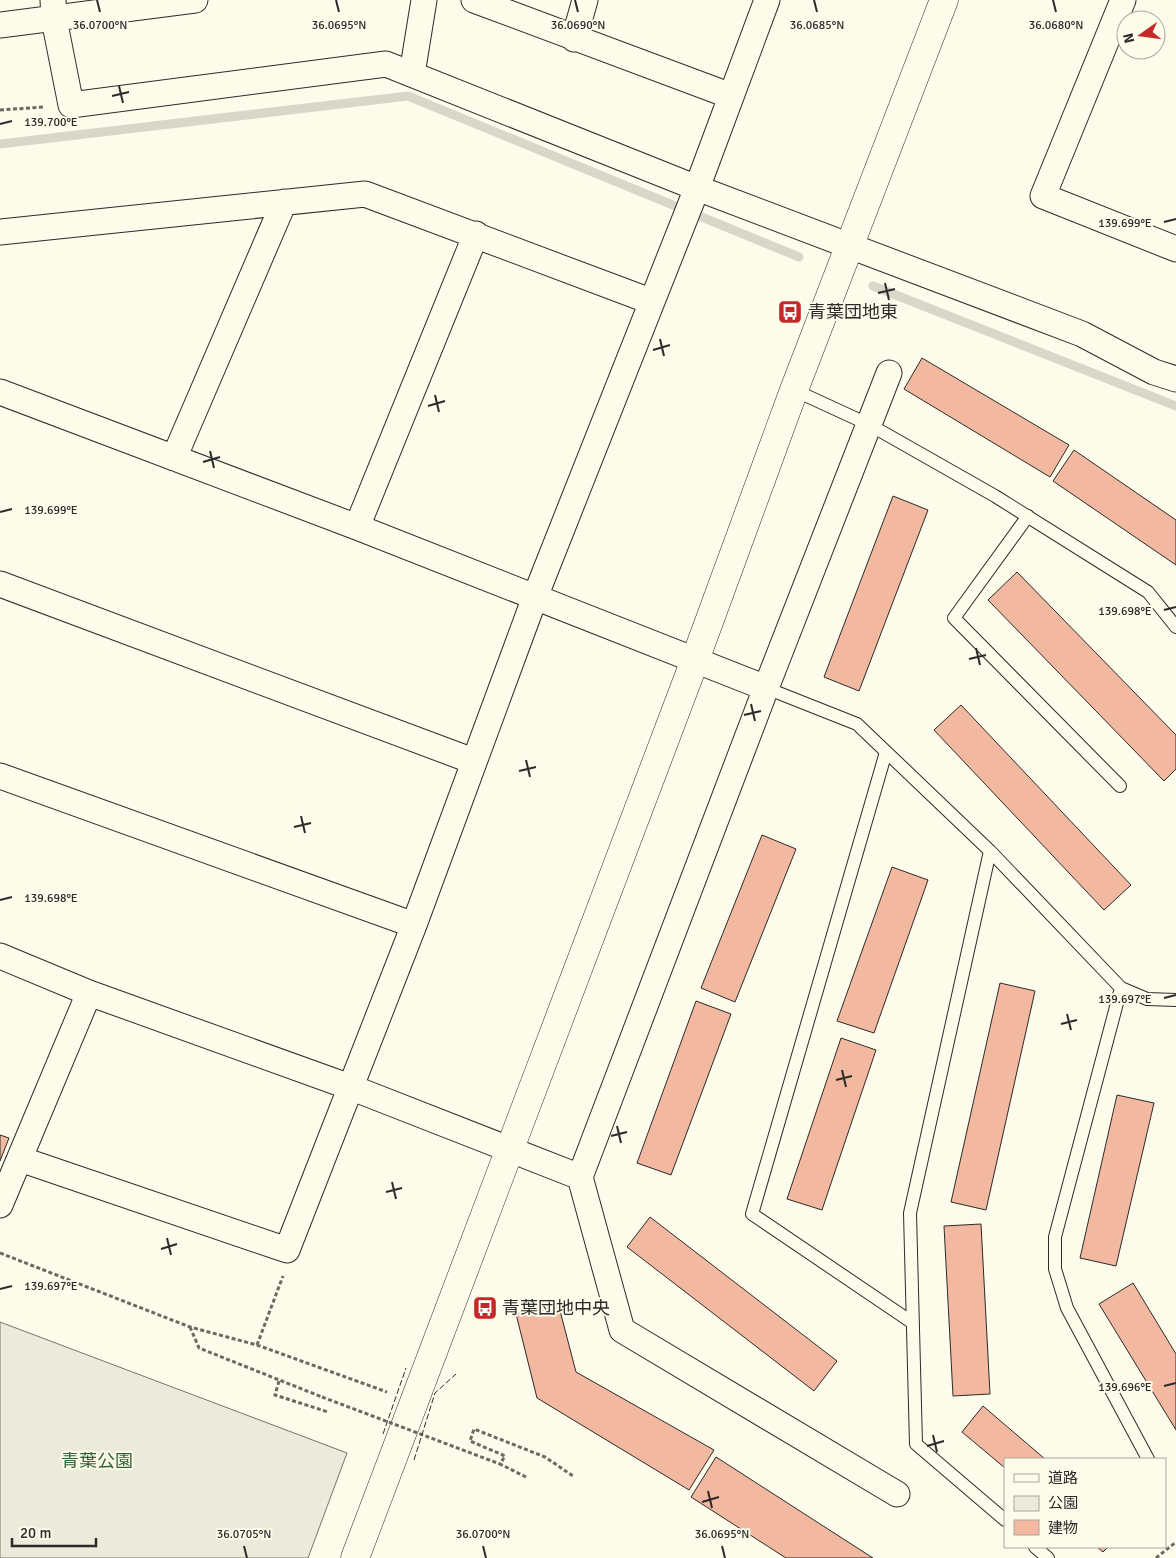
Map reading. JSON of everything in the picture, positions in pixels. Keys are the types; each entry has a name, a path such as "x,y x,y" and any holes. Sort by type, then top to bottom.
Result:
{"street":[{"path":"0,24 53,9 195,0"},
{"path":"412,74 424,0"},
{"path":"474,0 730,96"},
{"path":"574,39 585,0"},
{"path":"20,1159 286,1250 414,925 535,597 650,301 697,188 767,0"},
{"path":"355,1558 695,660 794,390 851,247 944,0"},
{"path":"1123,0 1043,196 1176,249"},
{"path":"53,9 71,105 386,64 697,188 1082,334 1154,372 1176,380"},
{"path":"0,232 365,194 476,234 650,301"},
{"path":"174,458 284,202"},
{"path":"357,528 476,234"},
{"path":"889,372 870,426 766,688 580,1177 622,1330 898,1494"},
{"path":"0,392 357,528 766,688"},
{"path":"0,584 473,761"},
{"path":"0,776 414,925"},
{"path":"0,956 89,993 350,1087 580,1177"},
{"path":"0,1205 89,993"}],"lane":[{"path":"794,390 870,426 1028,516 1148,592 1176,628"},
{"path":"1028,516 954,618 1120,786"},
{"path":"766,688 856,724 990,851 1121,988 1147,999 1176,1000"},
{"path":"886,752 752,1214 913,1323"},
{"path":"990,851 910,1213 916,1444 1004,1519"},
{"path":"1121,988 1055,1237 1055,1269 1067,1308 1147,1458"},
{"path":"1037,1548 1048,1558"}],"path":[{"path":"0,110 71,105"},
{"path":"257,1345 286,1266 286,1250"},
{"path":"0,1253 190,1326 257,1345 387,1392"},
{"path":"190,1326 199,1348 279,1381 500,1464 526,1478"},
{"path":"279,1381 275,1395 328,1412"},
{"path":"500,1464 505,1456 470,1441 474,1429 544,1457 573,1476"},
{"path":"1156,1558 1176,1542"}],"green space":[{"name":"青葉公園","path":"0,1322 347,1453 308,1558 0,1558"}],"building":[{"path":"922,358 1069,445 1050,477 904,389"},
{"path":"1074,450 1176,520 1176,565 1053,481"},
{"path":"893,496 928,510 859,691 824,677"},
{"path":"1017,572 1176,735 1176,769 1164,781 988,600"},
{"path":"961,705 1131,885 1104,910 934,730"},
{"path":"762,835 796,849 735,1002 701,988"},
{"path":"892,867 928,880 874,1033 837,1021"},
{"path":"1000,983 1035,991 986,1210 951,1202"},
{"path":"696,1001 731,1014 671,1175 637,1163"},
{"path":"841,1038 876,1050 822,1210 787,1199"},
{"path":"1117,1095 1154,1103 1116,1266 1080,1258"},
{"path":"0,1135 9,1138 0,1161"},
{"path":"650,1217 837,1361 814,1391 627,1247"},
{"path":"981,1224 990,1394 953,1396 944,1226"},
{"path":"1133,1283 1176,1354 1176,1430 1099,1304"},
{"path":"558,1303 576,1372 714,1450 689,1490 537,1398 516,1314"},
{"path":"983,1406 1044,1458 1004,1458 1004,1467 962,1432"},
{"path":"716,1457 873,1558 786,1558 691,1497"},
{"path":"1098,1548 1107,1548 1103,1552"}],"waterway":[{"path":"0,144 408,96 799,257"},
{"path":"873,286 1176,406"}],"fence":[{"path":"383,1434 406,1368"},
{"path":"414,1460 435,1393 456,1374"}],"place":[{"name":"青葉団地東","path":"790,312"},
{"name":"青葉団地中央","path":"485,1308"}]}
